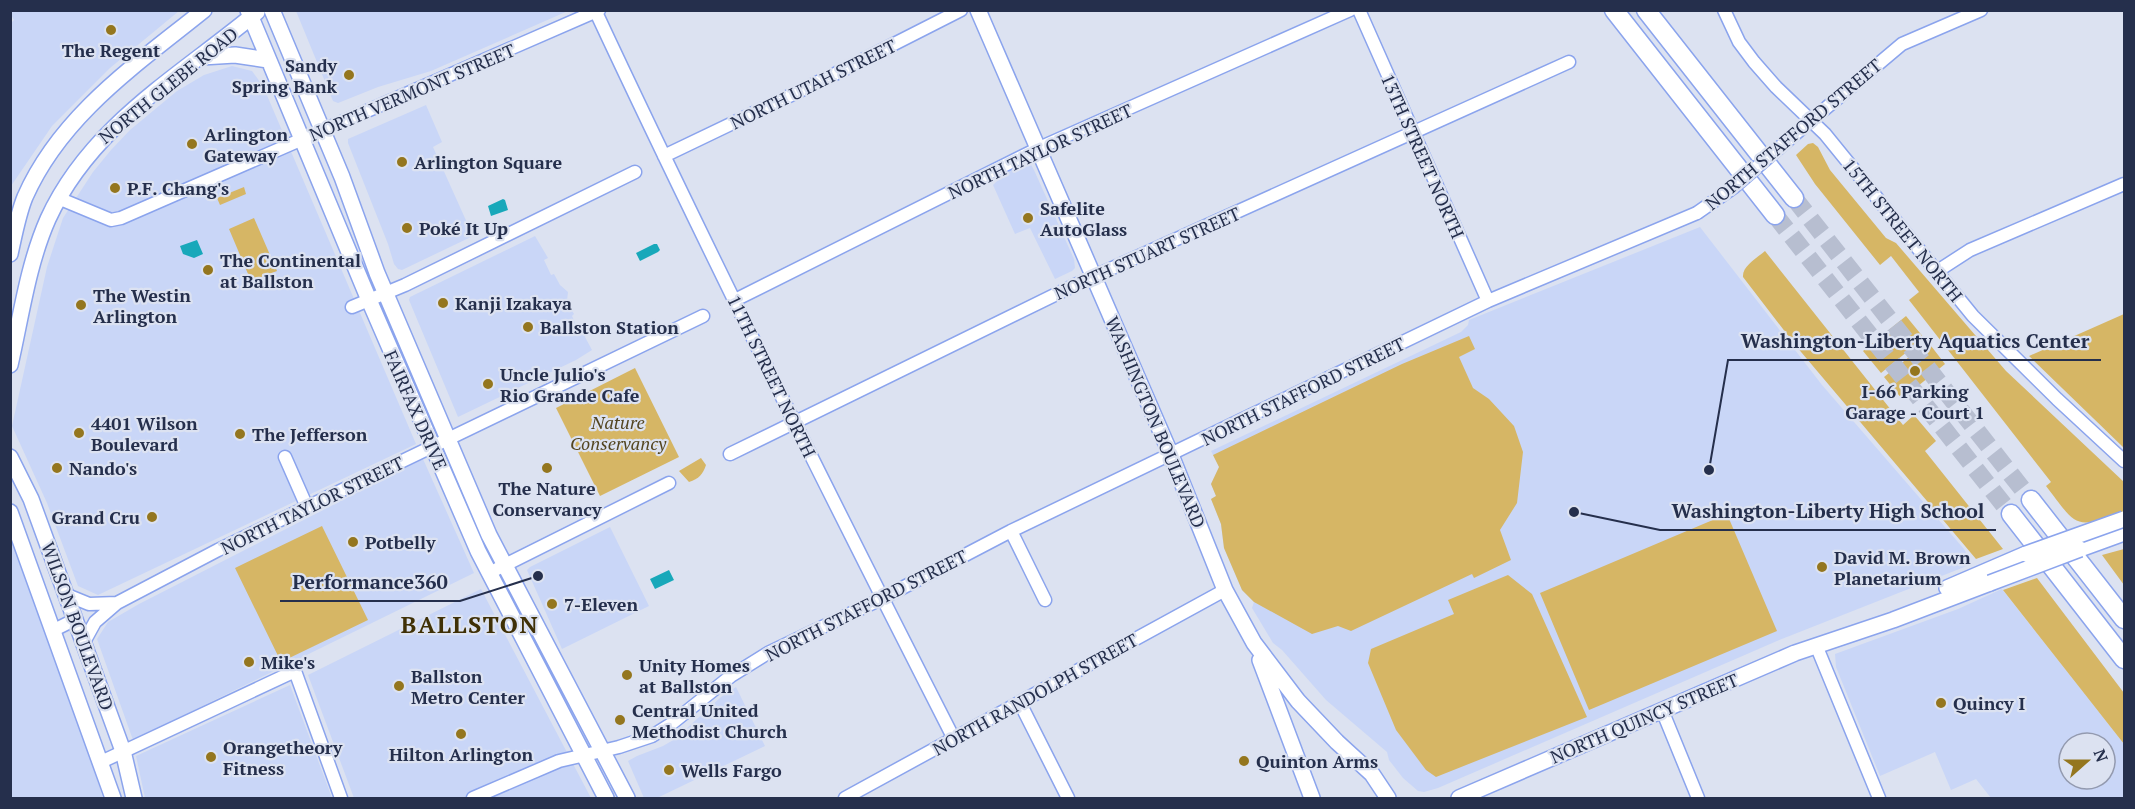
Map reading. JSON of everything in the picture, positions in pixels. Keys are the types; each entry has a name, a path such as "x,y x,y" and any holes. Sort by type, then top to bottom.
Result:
{"highway":[{"path":"1614,10 1775,215"},
{"path":"1646,10 1794,198"},
{"path":"2031,500 2124,619"},
{"path":"2011,514 2124,659"}],"main road":[{"name":"NORTH GLEBE ROAD","path":"10,254 16,209 60,139 115,81 204,10"},
{"name":"FAIRFAX DRIVE","path":"272,10 350,198 386,293 504,566 627,798"},
{"name":"WASHINGTON BOULEVARD","path":"978,10 1171,455 1225,590 1254,643 1298,701 1372,774 1388,798"},
{"name":"NORTH GLEBE ROAD","path":"10,365 37,249 58,198 83,161 108,131 159,88 202,57 253,13"},
{"name":"FAIRFAX DRIVE","path":"253,13 268,60 432,447 489,573 606,798"},
{"path":"202,57 234,55 268,60"},
{"name":"WILSON BOULEVARD","path":"10,457 31,499 76,619 123,751 134,798"},
{"name":"WILSON BOULEVARD","path":"12,519 102,762 113,798"},
{"name":"NORTH QUINCY STREET","path":"1986,578 2026,554 2124,519"},
{"name":"NORTH QUINCY STREET","path":"1459,798 1662,710 1823,643 1893,620 1986,578 2124,533"},
{"path":"1254,643 1312,798"}],"street":[{"name":"NORTH UTAH STREET","path":"664,156 835,74 961,10"},
{"name":"NORTH TAYLOR STREET","path":"735,300 1039,148 1350,10"},
{"name":"13TH STREET NORTH","path":"1359,10 1488,301"},
{"name":"15TH STREET NORTH","path":"1724,10 1739,42 1754,62 1776,87 1825,134 1973,316 2124,461"},
{"name":"NORTH STAFFORD STREET","path":"472,798 560,761 652,736 749,664 1011,531 1488,301 1697,213 1734,187 1902,44 1981,10"},
{"name":"NORTH VERMONT STREET","path":"58,198 115,220 597,11"},
{"name":"11TH STREET NORTH","path":"597,11 664,156 881,599 954,739"},
{"name":"NORTH STUART STREET","path":"730,454 1094,276 1569,62"},
{"path":"352,307 386,293 635,172"},
{"path":"1936,272 1970,250 2124,184"},
{"name":"NORTH TAYLOR STREET","path":"84,642 95,622 117,603 307,507 703,316"},
{"path":"285,457 307,507"},
{"path":"489,573 669,483"},
{"path":"1011,531 1045,600"},
{"name":"NORTH RANDOLPH STREET","path":"845,798 1225,590"},
{"name":"NORTH TAYLOR STREET","path":"67,595 89,604 117,603"},
{"path":"54,630 76,619"},
{"path":"1823,643 1879,798"},
{"path":"102,762 295,671 341,798"},
{"path":"1020,702 1068,798"},
{"path":"1662,710 1698,798"}],"shaded area":[{"path":"11,10 179,11 110,68 52,126 11,186 10,24 14,20"},
{"path":"296,10 568,11 431,71 378,87 338,103 333,101"},
{"path":"232,66 252,71 263,86 416,444 98,595 78,586 47,503 12,426 47,267 63,218 93,172 111,150 130,130 177,91 204,75"},
{"path":"426,105 442,142 433,147 473,236 402,270 394,264 348,139"},
{"path":"1025,161 1030,163 1034,170 1074,259 1075,268 1055,279 1030,228 1015,234 993,185 1008,170"},
{"path":"1700,227 1822,385 1964,549 1972,564 1777,641 1438,788 1424,792 1418,791 1403,778 1389,760 1387,752 1326,700 1282,650 1273,643 1252,608 1254,602 1242,590 1224,548 1221,524 1211,499 1216,496 1211,484 1219,467 1211,451 1461,332 1468,325 1469,320"},
{"name":"Ballston Station","path":"535,236 548,258 544,260 551,275 554,274 560,285 568,292 567,301 574,314 572,316 579,331 584,329 585,337 592,350 458,417 409,300 410,297"},
{"path":"423,459 474,573 133,740 97,639 108,622"},
{"path":"610,527 649,606 562,649 527,570"},
{"path":"10,537 84,739 103,798 11,798"},
{"path":"481,589 591,798 354,798 308,675"},
{"path":"2002,589 2114,731 2057,731 2057,791 2117,791 2117,735 2124,744 2124,798 1991,798 1976,779 1951,790 1935,752 1880,776 1836,667 1835,654 1958,609"},
{"path":"290,685 332,798 145,798 136,756"},
{"path":"736,687 765,746 657,798 644,798 628,761 675,739 721,697"}],"green space":[{"path":"1813,143 1818,147 1830,170 1886,238 1896,243 2006,371 2124,482 2124,511 2086,522 2078,521 2064,510 2046,486 2051,482 1909,300 1919,292 1891,256 1880,265 1815,184 1796,155 1808,144"},
{"path":"244,187 246,194 220,205 217,198"},
{"path":"254,218 277,271 251,281 229,229"},
{"path":"1765,251 1903,425 1914,415 1936,441 1925,451 2003,549 1976,559 1796,346 1743,277 1747,266"},
{"path":"2124,314 2124,448 2029,356"},
{"path":"1906,316 1924,338 1881,373 1863,351"},
{"path":"1469,336 1475,349 1459,357 1473,388 1489,399 1514,426 1523,452 1517,503 1500,530 1511,560 1474,578 1472,574 1351,631 1338,626 1312,634 1254,602 1242,590 1224,548 1221,524 1211,499 1216,496 1211,484 1219,467 1213,455 1402,364"},
{"name":"I-66 Parking Garage - Court 1","path":"1928,342 1945,364 1902,399 1884,377"},
{"name":"Nature Conservancy","path":"635,368 679,457 600,496 556,408"},
{"path":"701,458 706,465 703,471 698,478 689,482 679,471"},
{"path":"1727,514 1777,631 1589,710 1540,593"},
{"path":"322,526 368,620 281,662 235,568"},
{"path":"2124,549 2124,585 2102,555"},
{"path":"1508,575 1532,594 1587,717 1436,777 1426,770 1396,730 1368,663 1371,649 1454,614 1448,600"},
{"path":"2037,578 2124,693 2124,744 2117,735 2117,731 2114,731 2003,590"}],"water":[{"path":"503,199 508,210 491,216 488,206"},
{"path":"197,240 203,254 194,258 183,254 180,246"},
{"path":"657,244 660,250 640,261 636,253"},
{"path":"669,570 674,580 655,589 650,579"}],"tunnel":[{"path":"1794,198 2031,500"},
{"path":"1775,215 2011,514"}],"place":[{"name":"The Regent","path":"111,30"},
{"name":"Sandy Spring Bank","path":"349,75"},
{"name":"Arlington Gateway","path":"192,144"},
{"name":"Arlington Square","path":"402,162"},
{"name":"P.F. Chang's","path":"115,188"},
{"name":"Safelite AutoGlass","path":"1028,218"},
{"name":"Poké It Up","path":"407,228"},
{"name":"The Continental at Ballston","path":"208,270"},
{"name":"Kanji Izakaya","path":"443,303"},
{"name":"The Westin Arlington","path":"81,305"},
{"name":"Ballston Station","path":"528,327"},
{"name":"I-66 Parking Garage - Court 1","path":"1915,371"},
{"name":"Uncle Julio's Rio Grande Cafe","path":"488,384"},
{"name":"4401 Wilson Boulevard","path":"79,433"},
{"name":"The Jefferson","path":"240,434"},
{"name":"Nando's","path":"57,468"},
{"name":"The Nature Conservancy","path":"547,468"},
{"name":"Washington-Liberty Aquatics Center","path":"1709,470"},
{"name":"Washington-Liberty High School","path":"1574,512"},
{"name":"Grand Cru","path":"152,517"},
{"name":"Potbelly","path":"353,542"},
{"name":"David M. Brown Planetarium","path":"1822,567"},
{"name":"Performance360","path":"538,576"},
{"name":"7-Eleven","path":"552,604"},
{"name":"Mike's","path":"249,662"},
{"name":"Unity Homes at Ballston","path":"627,675"},
{"name":"Ballston Metro Center","path":"399,686"},
{"name":"Quincy I","path":"1941,703"},
{"name":"Central United Methodist Church","path":"620,720"},
{"name":"Hilton Arlington","path":"461,734"},
{"name":"Orangetheory Fitness","path":"211,757"},
{"name":"Quinton Arms","path":"1244,761"},
{"name":"Wells Fargo","path":"669,770"}],"district":[{"name":"BALLSTON","path":"470,624"}]}
